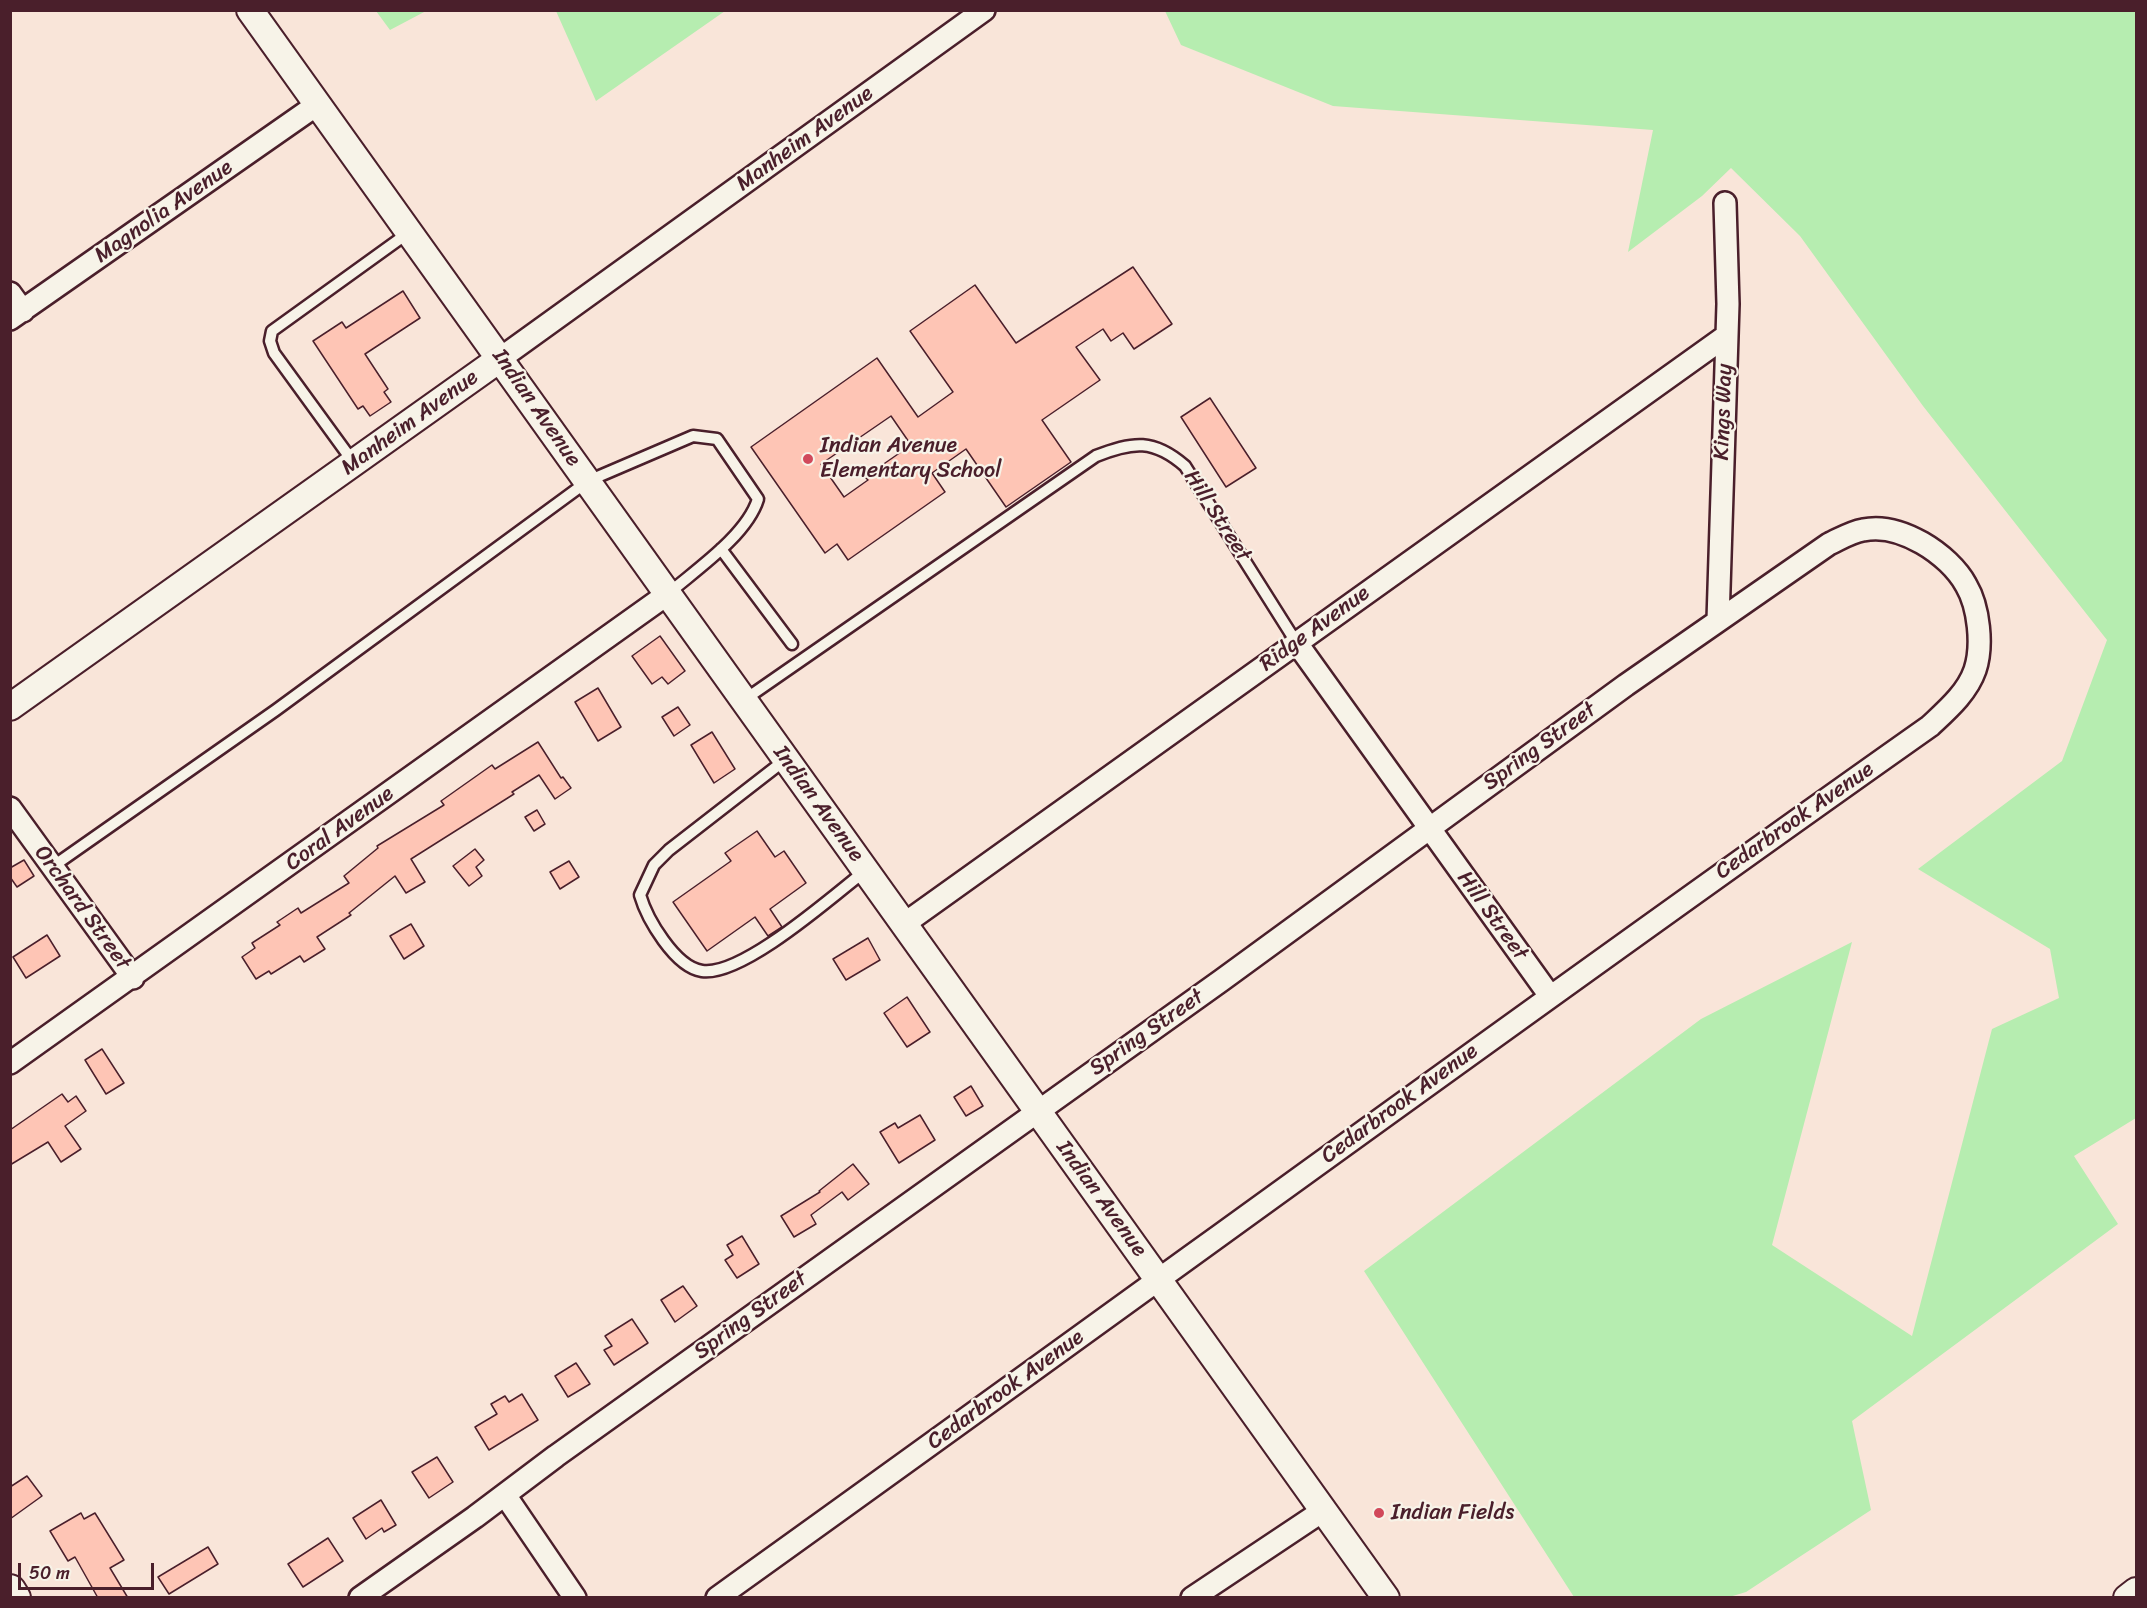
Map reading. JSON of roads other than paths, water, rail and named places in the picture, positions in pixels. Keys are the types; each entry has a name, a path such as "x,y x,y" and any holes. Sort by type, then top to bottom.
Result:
{"main road":[{"path":"10,1590 15,1598"}],"street":[{"name":"Indian Avenue","path":"250,10 1386,1598"},
{"name":"Manheim Avenue","path":"10,707 501,358 984,10"},
{"name":"Magnolia Avenue","path":"15,308 318,105"},
{"name":"Kings Way","path":"1718,620 1728,304 1725,203"},
{"name":"Ridge Avenue","path":"904,924 1726,336"},
{"name":"Spring Street","path":"360,1598 1718,620 1829,544 1864,529 1887,530 1907,535 1946,562"},
{"name":"Cedarbrook Avenue","path":"717,1598 1550,996 1930,726 1954,704 1975,669 1979,644 1977,624 1967,586 1946,562"},
{"name":"Coral Avenue","path":"10,1064 669,593"},
{"name":"Hill Street","path":"1296,642 1550,996"},
{"name":"Orchard Street","path":"10,808 133,978"},
{"path":"505,1495 575,1598"},
{"path":"1192,1598 1324,1510"},
{"path":"2127,1598 2136,1591"}],"lane":[{"path":"354,463 274,352 270,340 272,331 410,232"},
{"path":"52,867 276,710 588,481 693,436 717,439 758,499 753,514 721,549 669,593"},
{"name":"Hill Street","path":"743,700 1096,456 1118,447 1138,444 1156,446 1171,453 1185,466 1296,642"},
{"path":"721,549 792,644"},
{"path":"785,759 669,850 654,865 640,895 644,907 663,938 684,965 702,971 722,969 771,944 866,871"}],"place":[{"name":"Indian Avenue Elementary School","path":"808,459"},
{"name":"Indian Fields","path":"1379,1513"}]}
